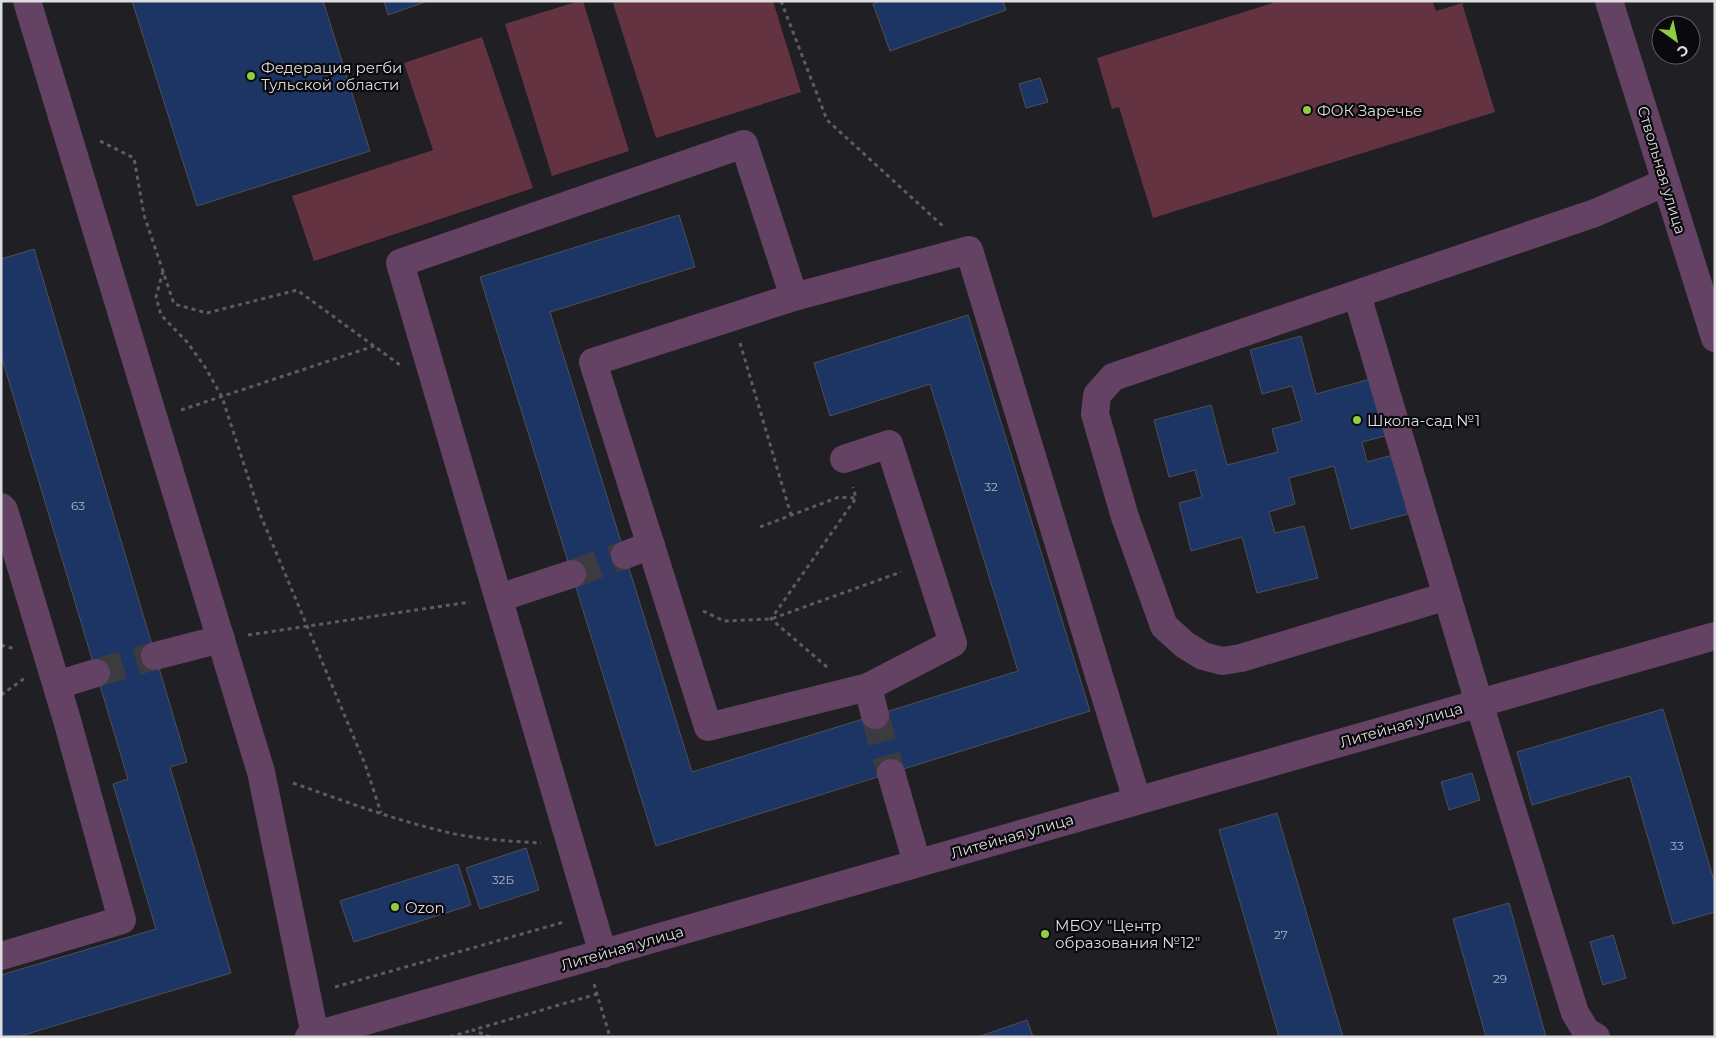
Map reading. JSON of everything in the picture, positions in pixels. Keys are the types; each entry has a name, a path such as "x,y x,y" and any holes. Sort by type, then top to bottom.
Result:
{"street":[{"path":"27,1 261,772 306,995 312,1036"},
{"name":"Ствольная улица","path":"1609,1 1715,338"},
{"path":"603,954 400,263 744,144 794,296"},
{"path":"1447,596 1241,658 1222,661 1203,656 1185,645 1164,626 1124,517 1095,414 1098,396 1113,377 1596,213 1666,182"},
{"path":"844,459 890,444 953,643 868,687 708,727 593,362 794,296 969,250 1138,800"},
{"path":"1356,295 1575,1013 1586,1030 1596,1037"},
{"path":"1,507 4,510 57,685 122,920 1,956"},
{"path":"625,555 651,546"},
{"path":"499,598 572,574"},
{"name":"Литейная улица","path":"312,1036 1715,636"},
{"path":"155,656 221,639"},
{"path":"57,685 96,673"},
{"path":"868,687 875,715"},
{"path":"891,773 917,863"}],"path":[{"path":"781,1 828,120 969,250"},
{"path":"64,124 134,158 144,215 174,304 207,313 298,290 438,393"},
{"path":"163,271 156,297 161,315 187,342 205,367 222,397 260,514 365,764 381,814"},
{"path":"732,316 791,515"},
{"path":"154,419 375,346"},
{"path":"844,459 856,498"},
{"path":"760,527 839,497 856,498"},
{"path":"771,619 856,498"},
{"path":"666,593 724,621 771,619 927,562"},
{"path":"221,639 499,598"},
{"path":"771,619 828,668"},
{"path":"261,772 381,814 440,831 508,841 571,845"},
{"path":"306,995 592,914"},
{"path":"450,1037 597,994"},
{"path":"473,1030 490,1037"}],"shaded area":[{"path":"583,1 629,151 552,176 505,24"},
{"path":"618,1 773,1 801,92 656,138 613,3"},
{"name":"ФОК Заречье","path":"1279,1 1432,1 1436,11 1462,3 1495,112 1153,218 1119,107 1112,109 1097,58"},
{"path":"482,37 533,188 314,261 292,196 433,150 404,63"}],"building":[{"name":"Федерация регби Тульской области","path":"132,1 323,1 370,151 197,206"},
{"path":"384,1 428,1 388,15"},
{"path":"880,1 1003,1 1006,10 890,51 873,4"},
{"path":"1040,78 1048,102 1026,108 1019,84"},
{"path":"679,215 695,267 550,312 692,772 1018,671 930,384 830,416 814,363 968,315 1090,711 656,846 480,277"},
{"path":"34,249 187,762 170,767 231,973 17,1037 1,1037 1,975 156,929 113,784 128,779 1,355 1,259"},
{"path":"1301,336 1316,394 1374,378 1389,435 1362,442 1367,462 1393,455 1408,514 1351,529 1334,466 1289,478 1295,504 1269,512 1275,533 1304,526 1318,578 1257,593 1242,537 1191,551 1179,503 1202,497 1195,470 1169,477 1154,420 1211,405 1227,465 1278,452 1272,429 1302,421 1292,386 1262,394 1250,350"},
{"path":"1663,709 1715,884 1715,912 1673,924 1630,776 1532,805 1517,752"},
{"path":"1472,773 1480,800 1449,810 1441,782"},
{"path":"1277,813 1343,1037 1279,1037 1219,830"},
{"path":"526,848 539,890 480,909 466,868"},
{"path":"458,864 471,905 354,942 340,901"},
{"path":"1509,903 1546,1037 1486,1037 1453,919"},
{"path":"1613,935 1626,978 1603,985 1590,942"},
{"path":"1027,1020 1033,1037 978,1037"}],"tunnel":[{"path":"572,574 625,555"},
{"path":"96,673 155,656"},
{"path":"875,715 891,773"}],"place":[{"name":"Федерация регби Тульской области","path":"251,76"},
{"name":"ФОК Заречье","path":"1307,110"},
{"name":"Школа-сад №1","path":"1357,420"},
{"name":"Ozon","path":"395,907"},
{"name":"МБОУ \"Центр образования №12\"","path":"1045,934"}]}
